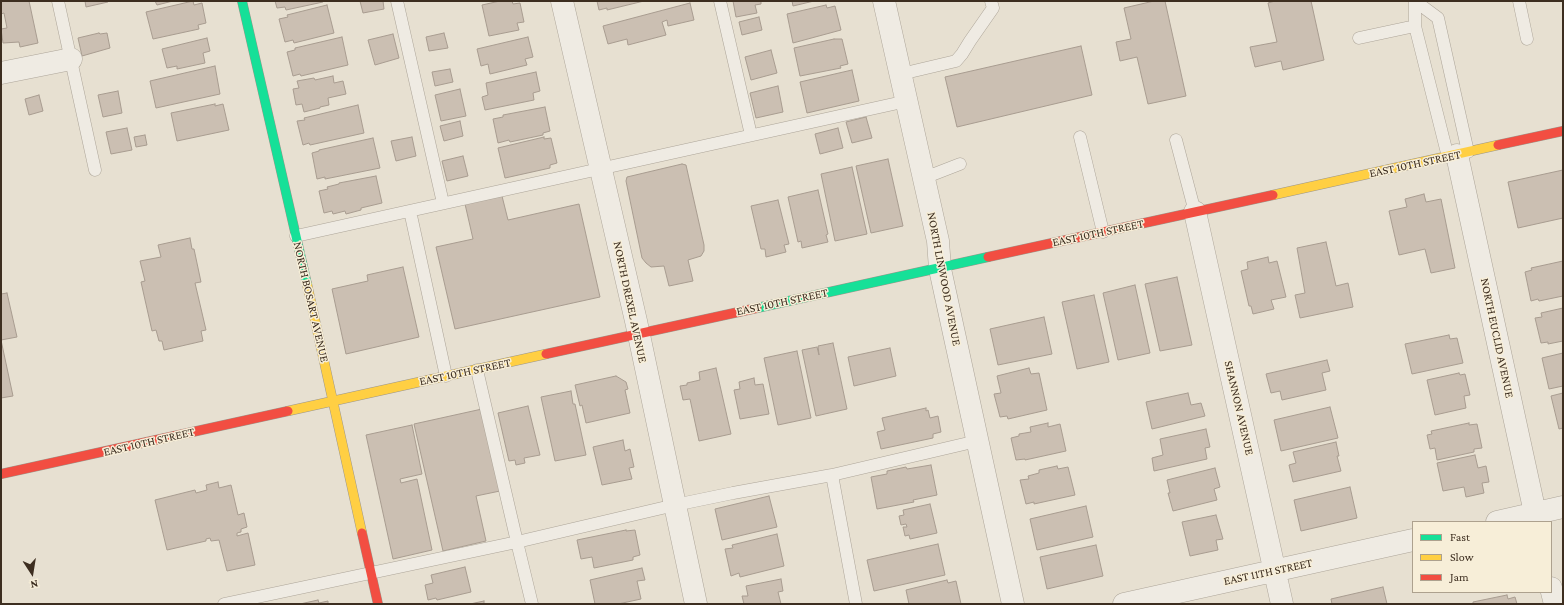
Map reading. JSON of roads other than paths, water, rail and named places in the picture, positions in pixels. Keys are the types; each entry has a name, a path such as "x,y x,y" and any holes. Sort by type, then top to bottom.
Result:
{"main road":[{"name":"NORTH BOSART AVENUE","path":"242,1 378,604"},
{"name":"EAST 10TH STREET","path":"1,474 1563,131"}],"street":[{"name":"NORTH DREXEL AVENUE","path":"562,1 638,335 696,604"},
{"name":"NORTH LINWOOD AVENUE","path":"884,1 938,241 940,269 1013,604"},
{"path":"1,73 71,59"},
{"name":"NORTH EUCLID AVENUE","path":"1458,154 1536,518"},
{"name":"SHANNON AVENUE","path":"1195,212 1282,604"},
{"path":"1507,521 1536,518 1563,507"},
{"name":"EAST 11TH STREET","path":"1124,604 1412,540"},
{"path":"1552,592 1555,604"}],"lane":[{"path":"58,1 95,170"},
{"path":"397,1 443,203"},
{"path":"720,1 751,136"},
{"path":"901,74 956,61 993,8 991,1"},
{"path":"1415,1 1415,26 1458,154"},
{"path":"1415,1 1438,18 1458,154"},
{"path":"1519,1 1527,39"},
{"path":"1359,38 1415,26"},
{"path":"296,236 907,101"},
{"path":"1080,137 1103,232"},
{"path":"1176,140 1195,212"},
{"path":"924,178 960,164"},
{"path":"410,211 446,376"},
{"path":"477,370 532,604"},
{"path":"224,604 517,542 675,505 832,475 977,441"},
{"path":"832,475 856,604"}]}
